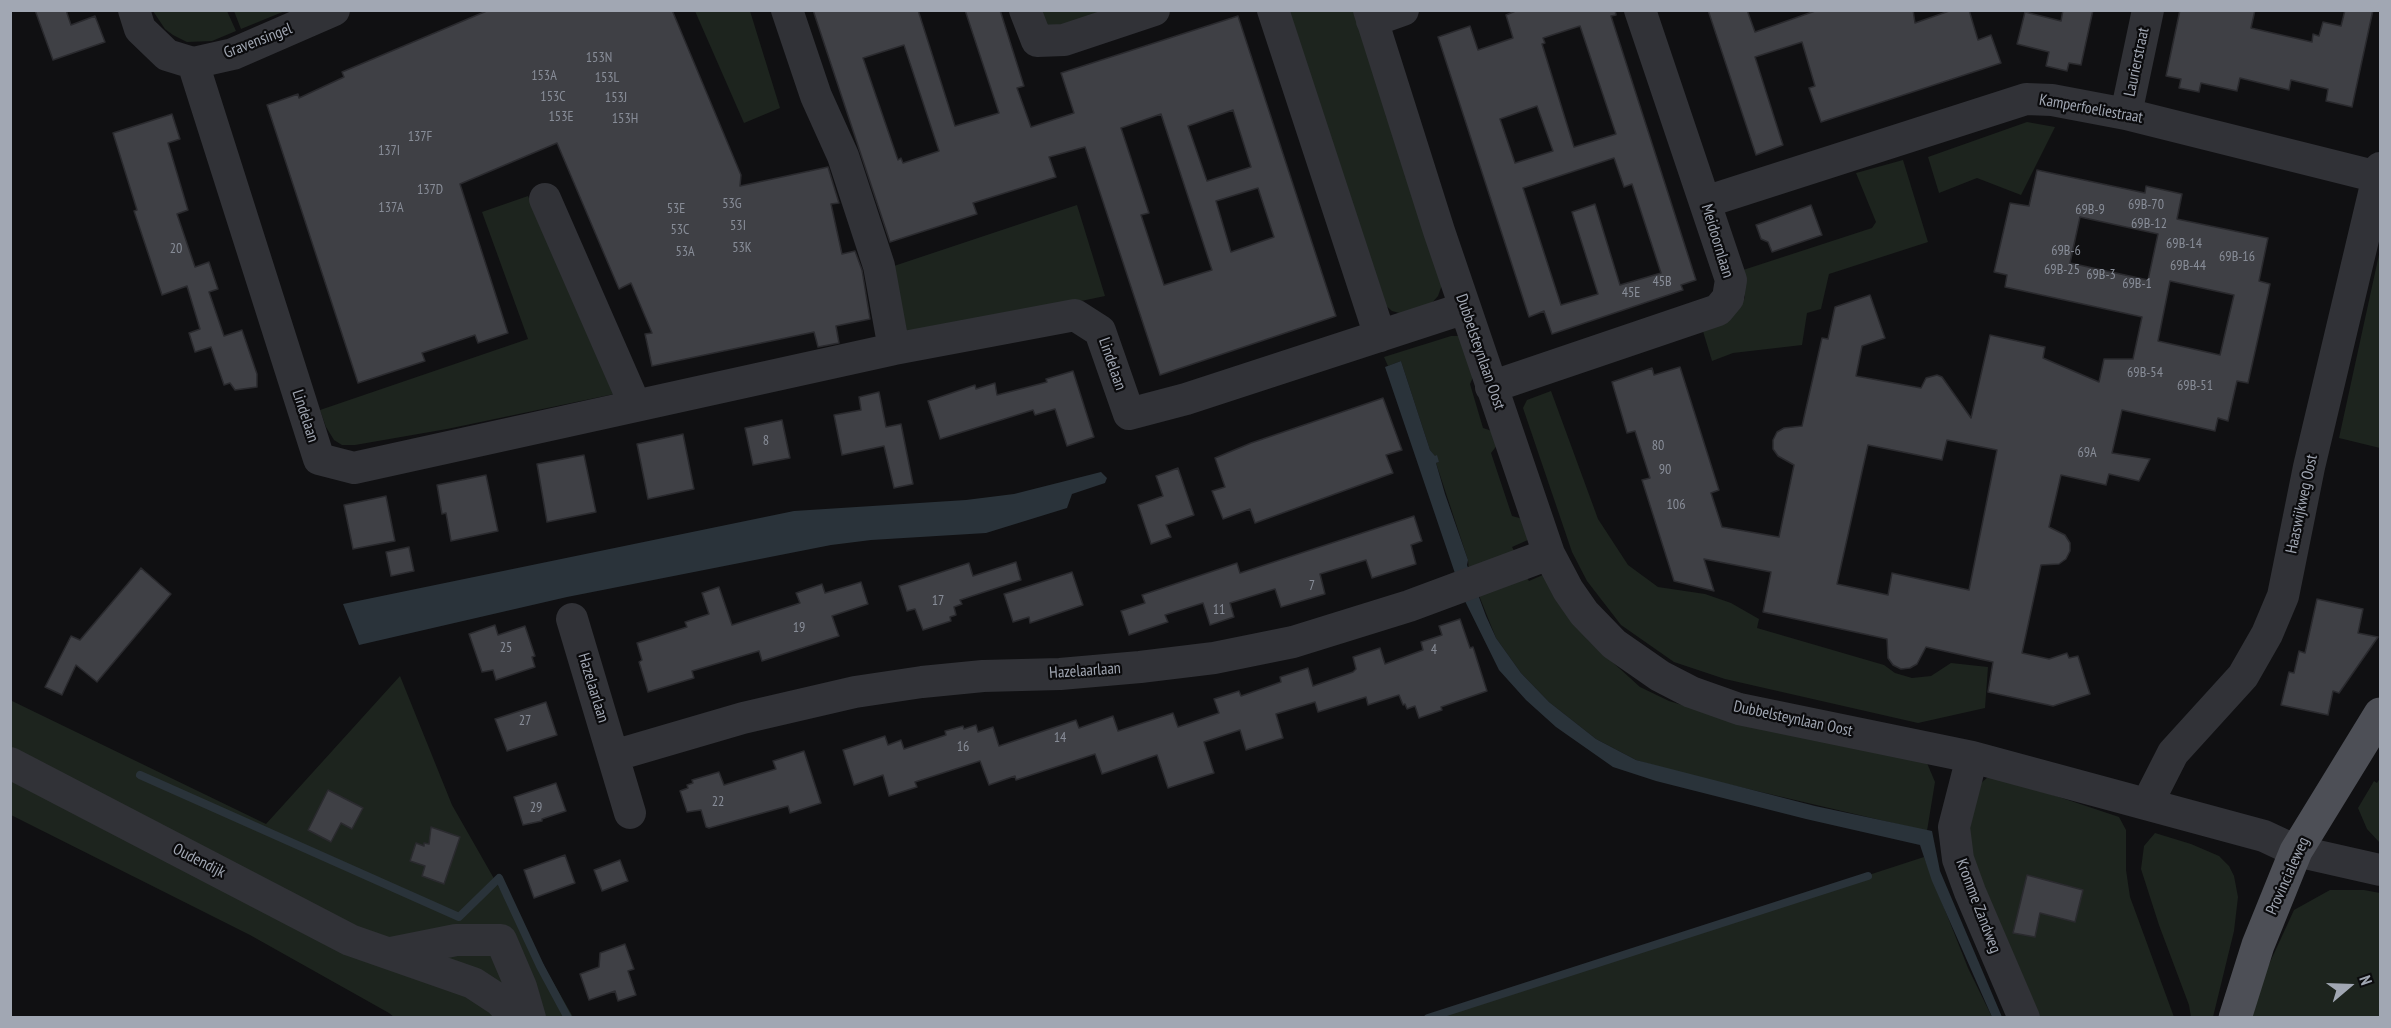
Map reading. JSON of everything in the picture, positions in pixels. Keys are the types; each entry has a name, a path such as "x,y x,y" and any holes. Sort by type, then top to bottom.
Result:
{"main road":[{"name":"Provincialeweg","path":"2235,1017 2258,945 2296,851 2380,714"}],"street":[{"path":"134,10 140,29 167,55 193,63"},
{"name":"Gravensingel","path":"193,63 233,54 334,10"},
{"path":"787,10 816,96 843,156 879,266 894,349"},
{"path":"1025,10 1037,40 1064,40 1154,10"},
{"path":"1273,10 1380,336"},
{"path":"1371,16 1403,10"},
{"name":"Meidoornlaan","path":"1491,387 1718,310 1728,298 1731,280 1641,10"},
{"name":"Laurierstraat","path":"2126,114 2148,10"},
{"name":"Dubbelsteynlaan Oost","path":"1371,16 1491,387 1549,554 1568,590 1584,613 1614,644 1660,676 1691,692 1739,710 1972,757 2264,836 2296,851 2380,870"},
{"name":"Lindelaan","path":"193,63 319,459 354,468 894,349 1075,315 1100,331 1129,414 1186,399 1465,308"},
{"name":"Kamperfoeliestraat","path":"1705,202 2026,99 2052,100 2126,114 2379,173"},
{"name":"Haaswijkweg Oost","path":"2147,804 2173,753 2243,676 2267,634 2283,596 2309,467 2379,173"},
{"path":"545,199 635,405"},
{"name":"Hazelaarlaan","path":"613,756 743,718 855,692 983,676 1083,672 1225,656 1293,642 1409,606 1549,554"},
{"name":"Hazelaarlaan","path":"572,620 630,813"},
{"name":"Kromme Zandweg","path":"1972,757 1954,827 1958,859 2024,1017"},
{"name":"Oudendijk","path":"10,763 350,940 473,983 499,1000 516,1017"},
{"name":"Oudendijk","path":"389,953 456,940 501,940 521,987 530,1017"}],"shaded area":[{"path":"153,11 227,11 236,31 212,41 187,42 165,29"},
{"path":"234,11 285,11 241,29"},
{"path":"695,11 750,11 780,108 744,123"},
{"path":"1036,11 1132,11 1051,36"},
{"path":"1287,11 1354,11 1443,282 1438,296 1431,304 1403,314 1392,311 1384,304"},
{"path":"2027,122 2055,127 2021,195 1977,178 1939,193 1928,157"},
{"path":"1903,160 1928,242 1829,274 1821,309 1807,313 1802,345 1733,353 1712,361 1702,328 1741,306 1745,297 1737,272 1872,228 1876,222 1856,173"},
{"path":"528,196 619,393 447,429 355,445 342,445 334,440 320,410 528,339 482,212"},
{"path":"1077,205 1105,296 905,338 885,269"},
{"path":"2380,250 2380,448 2339,438"},
{"path":"1451,336 1463,336 1474,375 1470,384 1483,428 1492,431 1498,444 1491,453 1512,516 1523,519 1530,539 1512,547 1516,554 1469,571 1468,560 1436,463 1439,462 1430,450 1401,361 1388,366 1384,357"},
{"path":"1401,361 1430,450 1435,456 1437,455 1439,462 1436,463 1445,494 1486,616 1496,638 1521,673 1549,702 1596,739 1636,760 1815,806 1932,831 1940,871 2002,1017 1992,1017 1932,881 1920,845 1656,781 1613,767 1556,727 1526,700 1499,670 1463,597 1385,367"},
{"path":"1551,391 1598,519 1628,565 1658,587 1705,594 1731,603 1759,619 1757,628 1884,665 1895,673 1912,678 1931,676 1951,663 1988,667 1985,708 1918,723 1725,679 1674,662 1621,625 1587,581 1572,552 1523,408 1527,400"},
{"path":"1101,472 1107,478 1105,483 1072,494 1067,508 986,533 871,540 831,545 567,597 359,645 343,604 794,511 966,500 1014,494"},
{"path":"1524,573 1529,581 1545,574 1588,640 1640,687 1669,701 1721,717 1927,763 1935,782 1927,831 1676,772 1636,760 1596,739 1549,702 1521,673 1496,638 1478,593"},
{"path":"400,676 452,805 573,1017 528,1017 11,751 10,700 266,824"},
{"path":"10,774 459,988 496,1017 394,1017 250,935 11,815"},
{"path":"1988,777 2014,782 2119,817 2126,830 2126,870 2130,897 2174,1017 2040,1017 1974,869 1970,849 1970,815 1981,783"},
{"path":"2380,778 2380,843 2367,829 2358,808 2374,781 2377,783"},
{"path":"2155,833 2191,844 2219,856 2229,866 2234,876 2238,897 2234,931 2213,1017 2191,1017 2189,1005 2141,869 2144,846"},
{"path":"1924,857 1968,968 1992,1017 1429,1018"},
{"path":"2330,890 2364,890 2380,893 2380,1017 2251,1018 2265,973 2294,910"}],"building":[{"path":"35,10 66,10 71,25 95,16 105,42 53,60"},
{"path":"489,10 672,10 741,175 740,186 828,167 839,203 831,204 842,254 855,251 862,270 870,319 836,326 839,343 818,347 814,332 652,366 645,334 652,333 631,283 619,289 557,143 460,184 508,333 478,343 475,335 422,353 425,361 358,383 267,105 298,94 299,98 344,77 342,72"},
{"path":"813,10 918,10 955,126 999,113 965,10 1000,10 1024,86 1017,88 1031,127 1074,113 1061,73 1238,16 1336,316 1160,375 1085,147 1049,157 1056,177 973,203 977,214 890,242","holes":["904,45 939,151 903,163 901,158 898,160 863,58","1233,110 1251,167 1207,181 1188,126","1161,114 1212,270 1164,285 1141,215 1149,213 1121,128","1258,188 1274,237 1231,252 1216,201"]},
{"path":"1518,10 1615,10 1616,15 1611,16 1696,280 1681,285 1683,290 1552,334 1544,311 1529,317 1438,37 1470,26 1478,50 1513,38 1506,15","holes":["1580,26 1616,134 1574,147 1542,44 1545,43 1543,38","1537,106 1553,151 1515,163 1500,119","1614,158 1624,187 1632,184 1661,273 1620,285 1595,204 1572,212 1598,294 1561,305 1523,188"]},
{"path":"1708,10 1747,10 1755,32 1818,10 1913,10 1915,23 1952,10 1969,10 1978,40 1991,35 2001,63 1821,122 1809,88 1815,86 1802,42 1755,57 1783,145 1756,155"},
{"path":"2063,10 2093,10 2081,65 2069,63 2067,71 2046,66 2049,52 2017,44 2025,12 2061,21"},
{"path":"2180,10 2255,10 2251,28 2312,42 2313,34 2319,36 2323,22 2341,26 2345,10 2373,10 2352,107 2326,101 2328,89 2291,80 2289,90 2240,78 2237,91 2201,83 2199,92 2179,88 2181,79 2166,76"},
{"path":"172,114 180,139 168,143 188,210 177,214 195,267 209,262 218,289 209,292 224,336 242,330 257,374 257,387 235,390 230,383 224,385 211,347 195,352 189,333 200,329 187,286 162,295 134,211 137,210 113,133"},
{"path":"2037,170 2145,193 2146,186 2182,194 2177,219 2268,238 2259,281 2270,284 2268,294 2248,383 2237,381 2228,421 2218,418 2215,431 2122,410 2112,453 2150,459 2139,481 2109,474 2106,485 2061,475 2049,527 2065,535 2070,543 2070,551 2066,559 2059,564 2041,565 2022,653 2049,659 2067,653 2069,658 2078,656 2090,694 2053,706 1988,692 1993,662 1926,647 1917,664 1901,669 1893,665 1888,658 1887,639 1763,612 1771,572 1704,559 1714,591 1674,581 1642,480 1650,478 1635,431 1627,433 1612,382 1652,368 1654,375 1680,367 1719,490 1711,493 1722,527 1779,537 1794,465 1778,456 1773,449 1773,440 1777,432 1784,428 1802,426 1822,338 1828,339 1835,307 1870,295 1885,338 1862,346 1856,376 1921,388 1926,378 1937,375 1942,377 1971,418 1990,335 2045,347 2043,358 2099,382 2104,359 2133,359 2142,317 2005,287 2007,275 1994,272 2010,203 2029,206","holes":["2080,217 2158,234 2148,280 2070,263","2170,281 2234,295 2220,355 2158,341","1947,440 1997,450 1969,590 1892,573 1888,595 1837,584 1868,445 1942,460"]},
{"path":"1811,205 1822,235 1772,252 1768,242 1761,239 1756,225"},
{"path":"1073,371 1094,437 1067,446 1055,409 1035,415 1033,410 940,439 928,401 975,385 976,389 995,383 997,395 1047,382 1046,379"},
{"path":"879,392 886,427 901,424 913,484 894,488 884,446 842,455 834,415 861,410 859,397"},
{"path":"1383,398 1402,450 1386,455 1393,473 1255,523 1250,509 1223,519 1212,491 1225,487 1215,458 1251,443"},
{"path":"782,420 790,458 753,465 745,428"},
{"path":"683,434 694,489 648,499 637,444"},
{"path":"584,455 596,512 547,522 537,464"},
{"path":"1178,468 1194,515 1166,525 1171,537 1151,544 1138,505 1163,496 1156,476"},
{"path":"486,475 498,531 451,541 446,513 442,514 437,485"},
{"path":"386,496 395,541 353,549 344,505"},
{"path":"1414,516 1422,541 1411,545 1416,564 1372,578 1366,560 1320,574 1325,594 1281,607 1275,589 1230,603 1234,617 1210,625 1203,603 1165,615 1168,622 1129,635 1121,611 1145,603 1142,595 1237,563 1240,573"},
{"path":"409,547 414,571 391,576 386,552"},
{"path":"1016,562 1021,580 960,600 962,604 954,607 956,615 950,617 951,621 923,630 915,609 907,611 899,586 969,563 973,576"},
{"path":"141,568 171,594 97,682 76,665 62,695 45,687 71,636 80,640"},
{"path":"1072,572 1083,605 1030,623 1029,617 1013,622 1004,594"},
{"path":"861,582 868,604 832,616 839,636 762,661 759,651 692,671 694,678 648,692 639,662 642,660 637,643 687,627 685,622 709,614 702,593 719,587 732,625 800,603 796,593 822,584 825,593"},
{"path":"2317,599 2363,609 2358,633 2378,637 2339,693 2333,691 2328,715 2281,705 2289,672 2294,673 2299,651 2305,653"},
{"path":"1460,619 1470,648 1473,647 1487,691 1441,707 1442,710 1419,718 1415,706 1407,709 1399,695 1368,705 1366,697 1318,712 1315,702 1276,714 1283,738 1246,750 1240,730 1204,742 1214,773 1168,788 1157,755 1102,774 1095,754 1016,780 1015,776 989,785 980,761 915,782 917,787 889,796 883,775 854,785 843,750 885,736 888,745 901,740 904,749 946,735 945,731 976,725 978,732 993,727 999,746 1076,720 1079,728 1113,716 1118,731 1173,713 1178,727 1219,713 1214,699 1239,691 1241,696 1281,682 1280,677 1308,668 1313,686 1353,672 1356,669 1353,657 1380,648 1385,664 1423,650 1421,642 1442,635 1439,626"},
{"path":"495,625 498,635 525,626 535,656 532,657 535,667 496,680 493,670 482,672 469,634"},
{"path":"546,702 557,735 507,751 495,719"},
{"path":"804,751 821,803 790,813 788,806 709,828 706,827 701,810 687,812 680,791 688,788 687,785 693,783 692,780 719,772 724,785 776,769 773,761"},
{"path":"556,783 566,811 542,819 542,821 523,825 514,797"},
{"path":"328,790 363,808 352,829 341,823 331,842 308,830"},
{"path":"431,827 460,837 444,884 422,876 425,866 410,861 416,843 424,846 424,843 429,844"},
{"path":"565,855 575,883 534,898 524,870"},
{"path":"620,860 628,881 602,891 594,870"},
{"path":"2027,875 2083,890 2075,922 2040,913 2035,937 2013,933"},
{"path":"625,944 634,969 628,971 636,995 618,1001 615,991 589,1000 580,974 599,967 600,953"}],"waterway":[{"path":"140,775 459,917 499,878 540,966 568,1018"},
{"path":"1428,1018 1868,876"}]}
